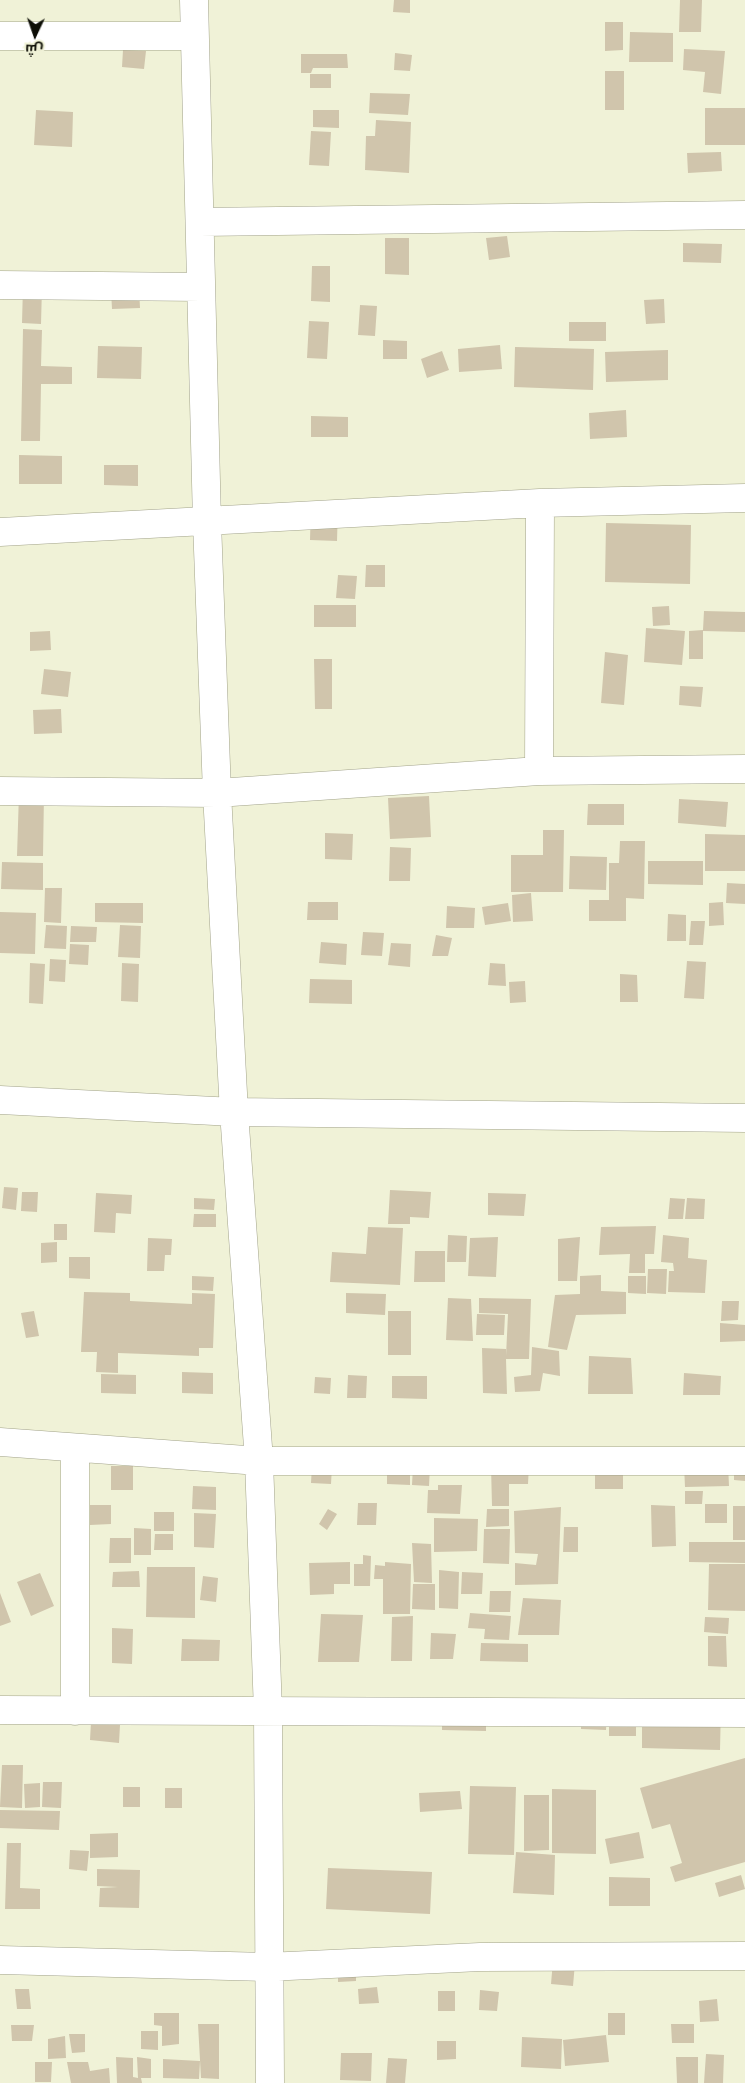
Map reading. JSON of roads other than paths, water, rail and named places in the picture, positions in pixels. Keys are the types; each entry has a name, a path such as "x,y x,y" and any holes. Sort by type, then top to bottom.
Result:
{"street":[{"path":"194,0 206,522 217,793 234,1112 259,1461 268,1712 267,1966 270,2083"},
{"path":"0,36 194,36"},
{"path":"200,222 745,215"},
{"path":"0,285 201,287"},
{"path":"0,532 540,503 745,498"},
{"path":"539,771 540,503"},
{"path":"0,791 217,793 539,771 745,768"},
{"path":"0,1100 234,1112 745,1118"},
{"path":"0,1442 259,1461 745,1461"},
{"path":"74,1448 75,1711"},
{"path":"0,1710 745,1713"},
{"path":"0,1960 267,1966 480,1957 745,1956"}]}
